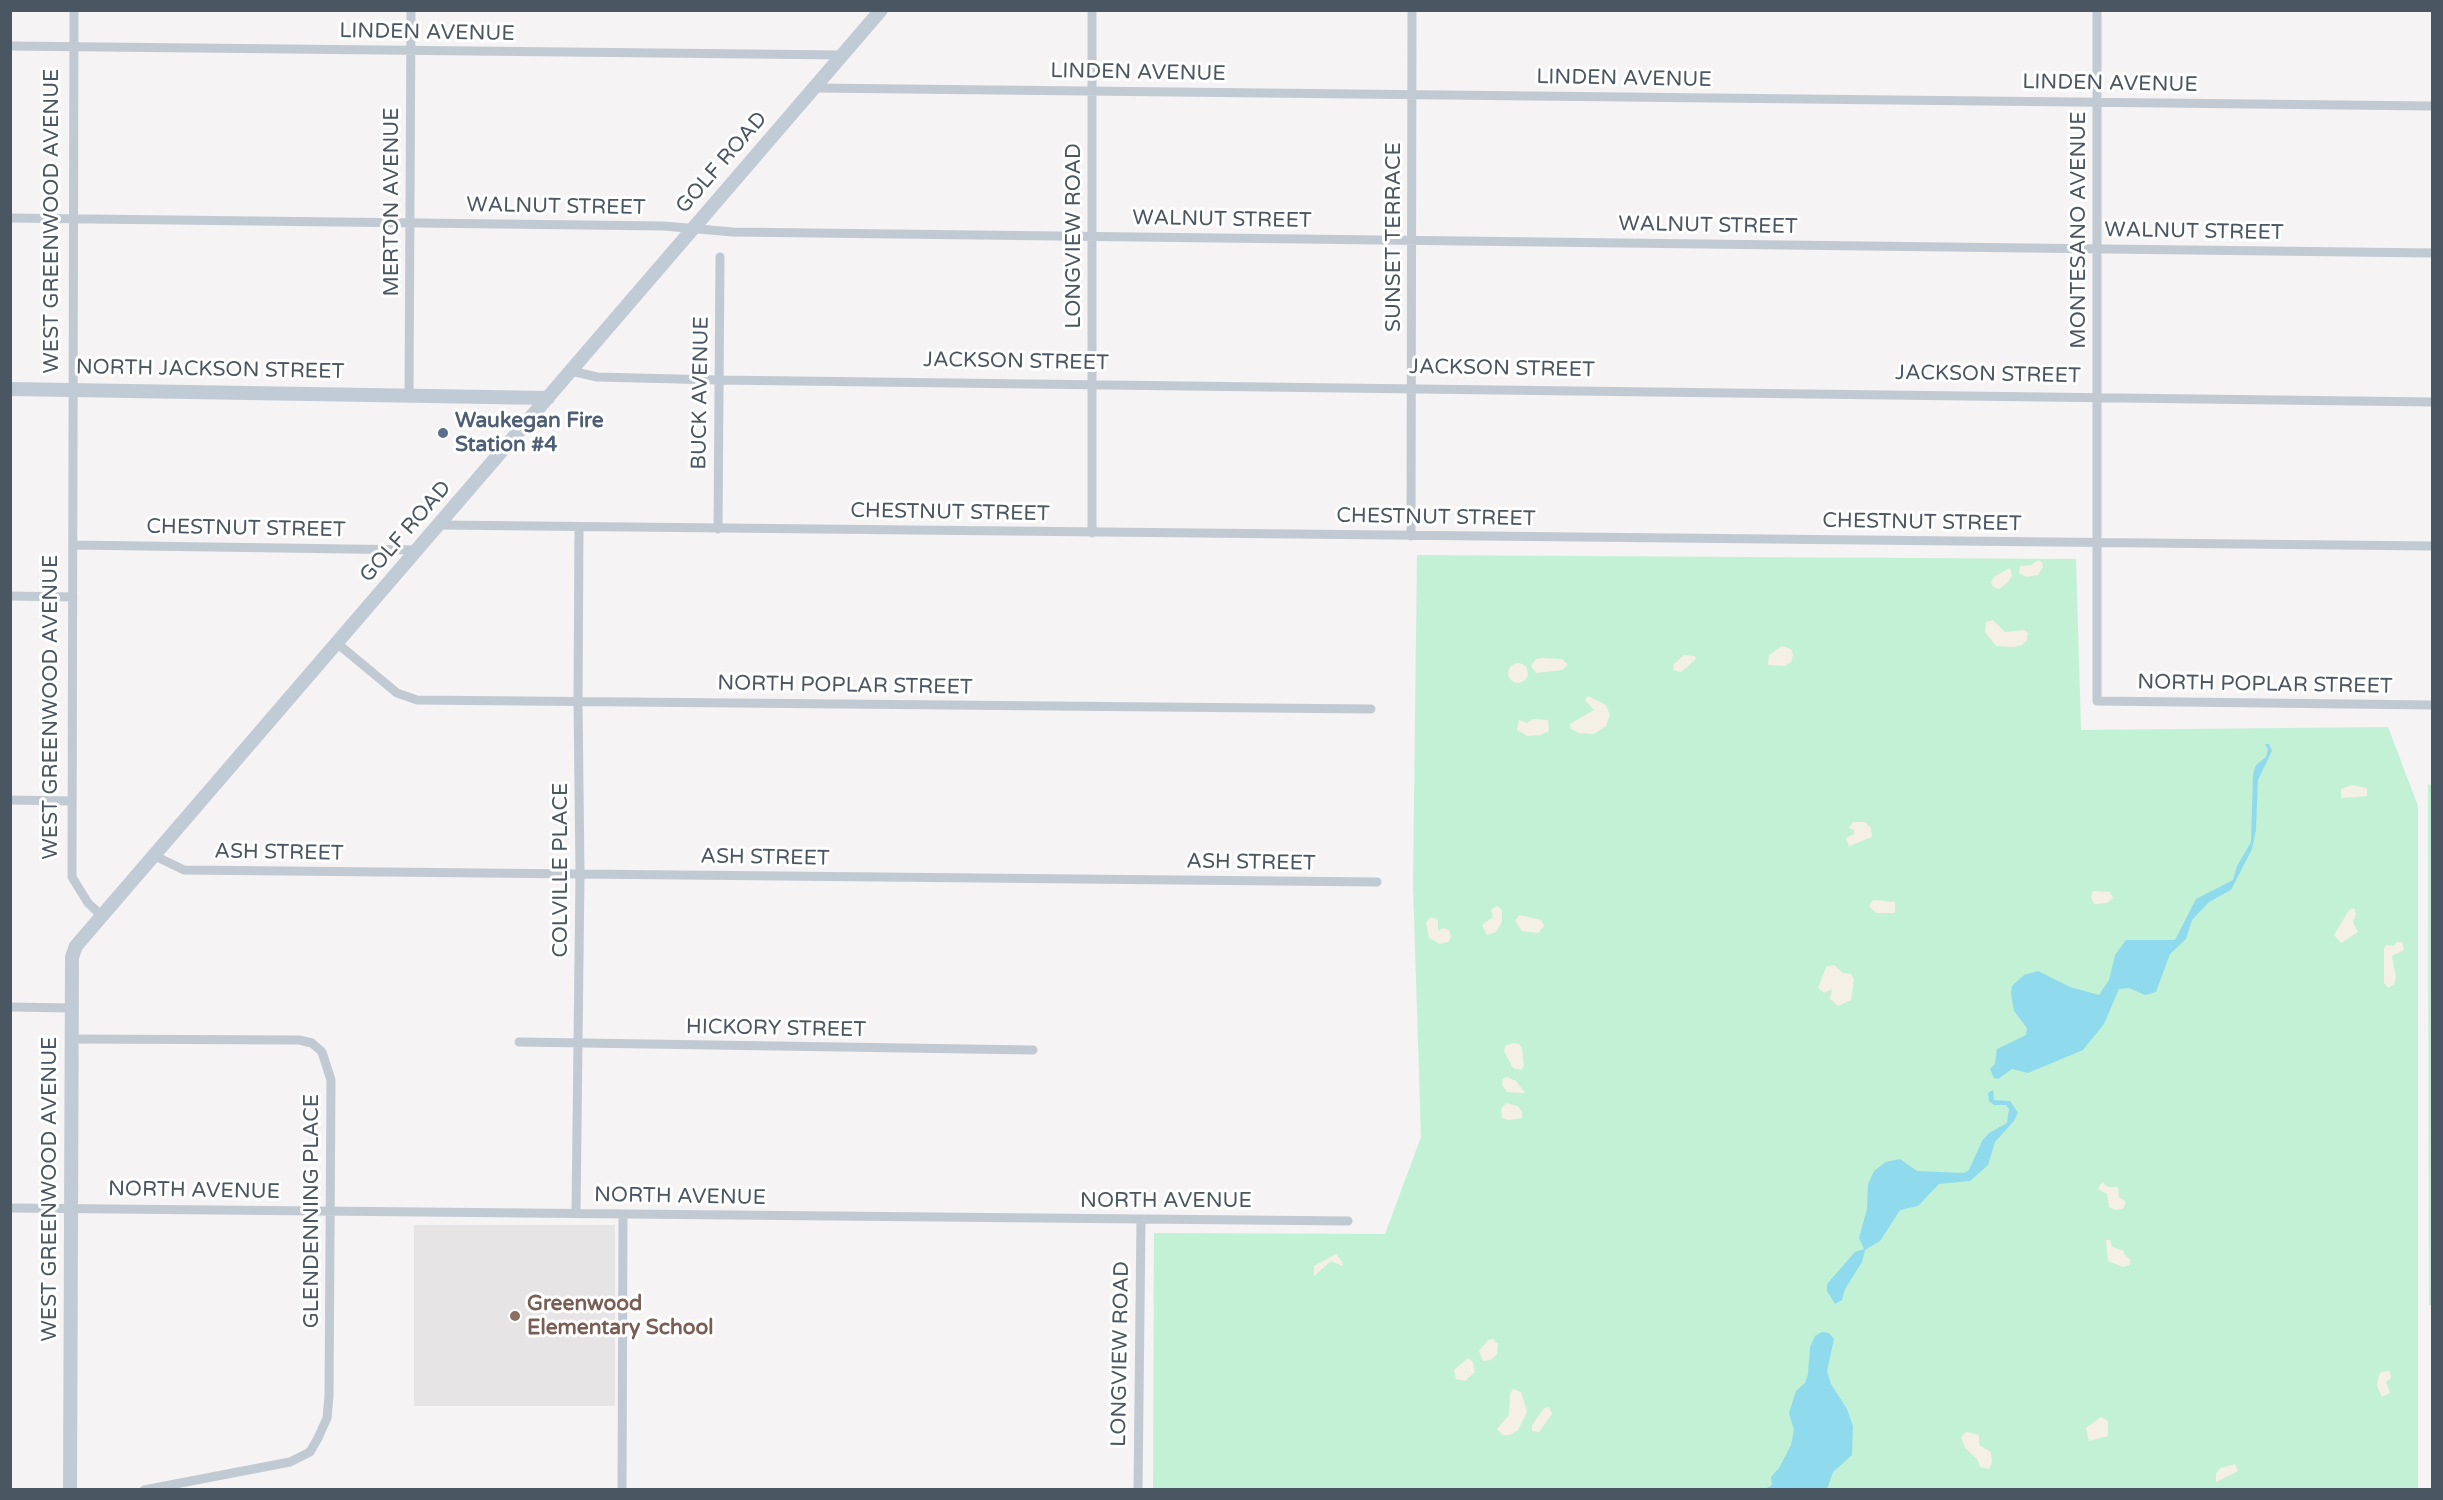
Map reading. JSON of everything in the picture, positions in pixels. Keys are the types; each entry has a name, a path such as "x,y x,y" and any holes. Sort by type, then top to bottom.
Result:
{"street":[{"name":"WEST GREENWOOD AVENUE","path":"70,1490 72,957 76,946 103,917 84,898 72,877 74,10"},
{"name":"MERTON AVENUE","path":"409,394 411,10"},
{"name":"GOLF ROAD","path":"103,917 882,10"},
{"name":"LONGVIEW ROAD","path":"1092,10 1092,533"},
{"name":"SUNSET TERRACE","path":"1411,536 1412,10"},
{"name":"MONTESANO AVENUE","path":"2097,10 2097,702"},
{"name":"LINDEN AVENUE","path":"10,46 843,55"},
{"name":"LINDEN AVENUE","path":"815,88 2433,106"},
{"name":"WALNUT STREET","path":"10,218 694,228 733,232 2433,253"},
{"name":"BUCK AVENUE","path":"718,529 720,257"},
{"name":"JACKSON STREET","path":"571,371 597,378 2433,402"},
{"name":"NORTH JACKSON STREET","path":"10,389 409,394"},
{"path":"409,394 549,398"},
{"name":"CHESTNUT STREET","path":"439,525 2433,546"},
{"name":"COLVILLE PLACE","path":"576,1214 580,874 579,527"},
{"name":"CHESTNUT STREET","path":"73,545 418,550"},
{"path":"10,596 72,597"},
{"name":"NORTH POPLAR STREET","path":"338,644 397,693 417,700 1371,709"},
{"name":"NORTH POPLAR STREET","path":"2097,702 2433,705"},
{"path":"10,800 72,801"},
{"name":"ASH STREET","path":"155,856 184,870 1377,882"},
{"path":"10,1007 72,1008"},
{"name":"GLENDENNING PLACE","path":"71,1039 299,1040 312,1043 327,1060 331,1080 327,1418 310,1452 290,1462 144,1490"},
{"name":"HICKORY STREET","path":"519,1042 1033,1050"},
{"name":"NORTH AVENUE","path":"10,1208 1348,1221"},
{"path":"622,1490 623,1215"},
{"name":"LONGVIEW ROAD","path":"1138,1490 1141,1219"}],"shaded area":[{"name":"Greenwood Elementary School","path":"414,1225 615,1225 615,1406 414,1406"}],"green space":[{"path":"1417,555 2076,559 2081,730 2388,727 2418,806 2418,1489 1153,1490 1154,1233 1385,1234 1421,1137 1413,885"},
{"path":"2428,784 2432,785 2432,1305 2429,1305"}],"sand":[{"path":"2038,560 2042,562 2043,567 2038,575 2026,577 2019,573 2020,566 2031,565"},
{"path":"2010,568 2012,576 2008,582 1999,589 1993,587 1991,582 1995,576"},
{"path":"1993,620 2005,632 2024,630 2028,633 2027,640 2022,645 2014,647 1996,646 1985,632 1986,622"},
{"path":"1782,646 1791,649 1793,655 1791,662 1785,666 1768,665 1769,655"},
{"path":"1684,655 1695,656 1696,659 1681,672 1673,670 1674,664"},
{"path":"1536,659 1562,659 1568,665 1562,670 1536,673 1531,666"},
{"path":"1518,663 1525,666 1528,673 1525,680 1518,683 1511,680 1508,673 1511,666"},
{"path":"1588,696 1606,705 1610,715 1606,726 1594,734 1579,733 1571,729 1570,724 1594,710 1585,700"},
{"path":"1533,719 1548,720 1549,731 1540,735 1527,736 1517,730 1519,720 1527,723"},
{"path":"2352,785 2367,788 2367,796 2341,798 2341,789"},
{"path":"1853,822 1865,822 1871,828 1872,837 1849,846 1846,838 1854,834 1854,830 1849,828"},
{"path":"2093,891 2110,892 2113,898 2107,903 2094,904 2091,897"},
{"path":"1873,900 1895,902 1895,913 1876,913 1869,906"},
{"path":"1497,906 1502,910 1502,922 1496,932 1487,935 1482,925 1493,917 1491,910"},
{"path":"2354,908 2356,914 2353,922 2358,932 2341,943 2334,935 2349,910"},
{"path":"1519,915 1541,920 1544,926 1538,933 1522,931 1515,921"},
{"path":"1431,917 1438,920 1438,931 1443,928 1449,930 1451,938 1448,942 1440,944 1429,938 1426,922"},
{"path":"2397,942 2402,942 2404,950 2392,956 2396,978 2394,984 2388,988 2384,983 2384,948 2386,945 2394,946"},
{"path":"1834,965 1843,973 1851,974 1854,979 1851,1000 1838,1006 1830,999 1832,989 1824,993 1818,988 1826,967"},
{"path":"1513,1043 1519,1044 1522,1048 1524,1066 1521,1070 1513,1068 1504,1051 1505,1046"},
{"path":"1507,1077 1516,1081 1525,1093 1507,1092 1502,1085 1503,1079"},
{"path":"1506,1103 1518,1106 1522,1112 1522,1118 1509,1120 1502,1118 1501,1109"},
{"path":"2102,1182 2108,1187 2118,1187 2119,1197 2126,1202 2123,1209 2115,1210 2109,1207 2107,1194 2098,1189"},
{"path":"2106,1240 2110,1240 2112,1247 2124,1251 2124,1254 2131,1260 2129,1265 2123,1267 2108,1261"},
{"path":"1336,1254 1343,1266 1331,1261 1314,1276 1314,1266"},
{"path":"1493,1339 1498,1344 1497,1354 1491,1360 1483,1361 1479,1351 1488,1340"},
{"path":"1468,1358 1473,1362 1475,1372 1465,1381 1456,1379 1454,1370"},
{"path":"2390,1371 2391,1378 2386,1382 2390,1393 2382,1397 2377,1386 2379,1376 2381,1372"},
{"path":"1513,1389 1521,1392 1527,1412 1518,1430 1510,1435 1503,1435 1497,1429 1509,1415 1510,1394"},
{"path":"1549,1407 1552,1414 1539,1432 1532,1431 1532,1425 1544,1408"},
{"path":"2101,1417 2108,1421 2108,1436 2089,1441 2086,1428"},
{"path":"1966,1432 1979,1435 1979,1445 1991,1452 1992,1462 1989,1469 1980,1467 1977,1459 1965,1448 1961,1437"},
{"path":"2235,1464 2238,1471 2216,1482 2216,1474 2220,1468"}],"water":[{"path":"2265,744 2269,744 2272,751 2258,780 2256,830 2252,849 2231,890 2209,902 2192,920 2186,939 2170,954 2156,992 2145,995 2129,988 2119,989 2104,1024 2083,1050 2028,1073 2012,1069 1998,1079 1994,1078 1990,1069 1995,1064 1997,1049 2026,1035 2027,1028 2014,1011 2011,994 2012,986 2024,975 2038,971 2070,987 2099,995 2109,980 2115,955 2126,940 2175,940 2196,899 2233,880 2237,866 2251,842 2253,774 2256,765 2266,757 2268,749"},
{"path":"1993,1090 1994,1100 2010,1101 2018,1113 2014,1121 1995,1142 1988,1165 1970,1181 1939,1184 1918,1206 1900,1210 1880,1241 1865,1250 1862,1262 1845,1289 1842,1300 1835,1304 1827,1291 1827,1284 1855,1252 1864,1249 1859,1238 1867,1209 1868,1184 1874,1171 1886,1162 1900,1159 1917,1171 1964,1173 1969,1170 1982,1141 1989,1133 2007,1123 2009,1109 2006,1105 1994,1105 1989,1101 1988,1093"},
{"path":"1822,1332 1829,1333 1834,1339 1827,1371 1831,1384 1847,1409 1853,1426 1852,1455 1833,1472 1827,1489 1765,1489 1772,1485 1771,1477 1779,1468 1791,1445 1794,1430 1789,1413 1796,1391 1805,1383 1808,1374 1810,1347 1815,1336"}],"place":[{"name":"Waukegan Fire Station #4","path":"443,433"},
{"name":"Greenwood Elementary School","path":"515,1316"}]}
